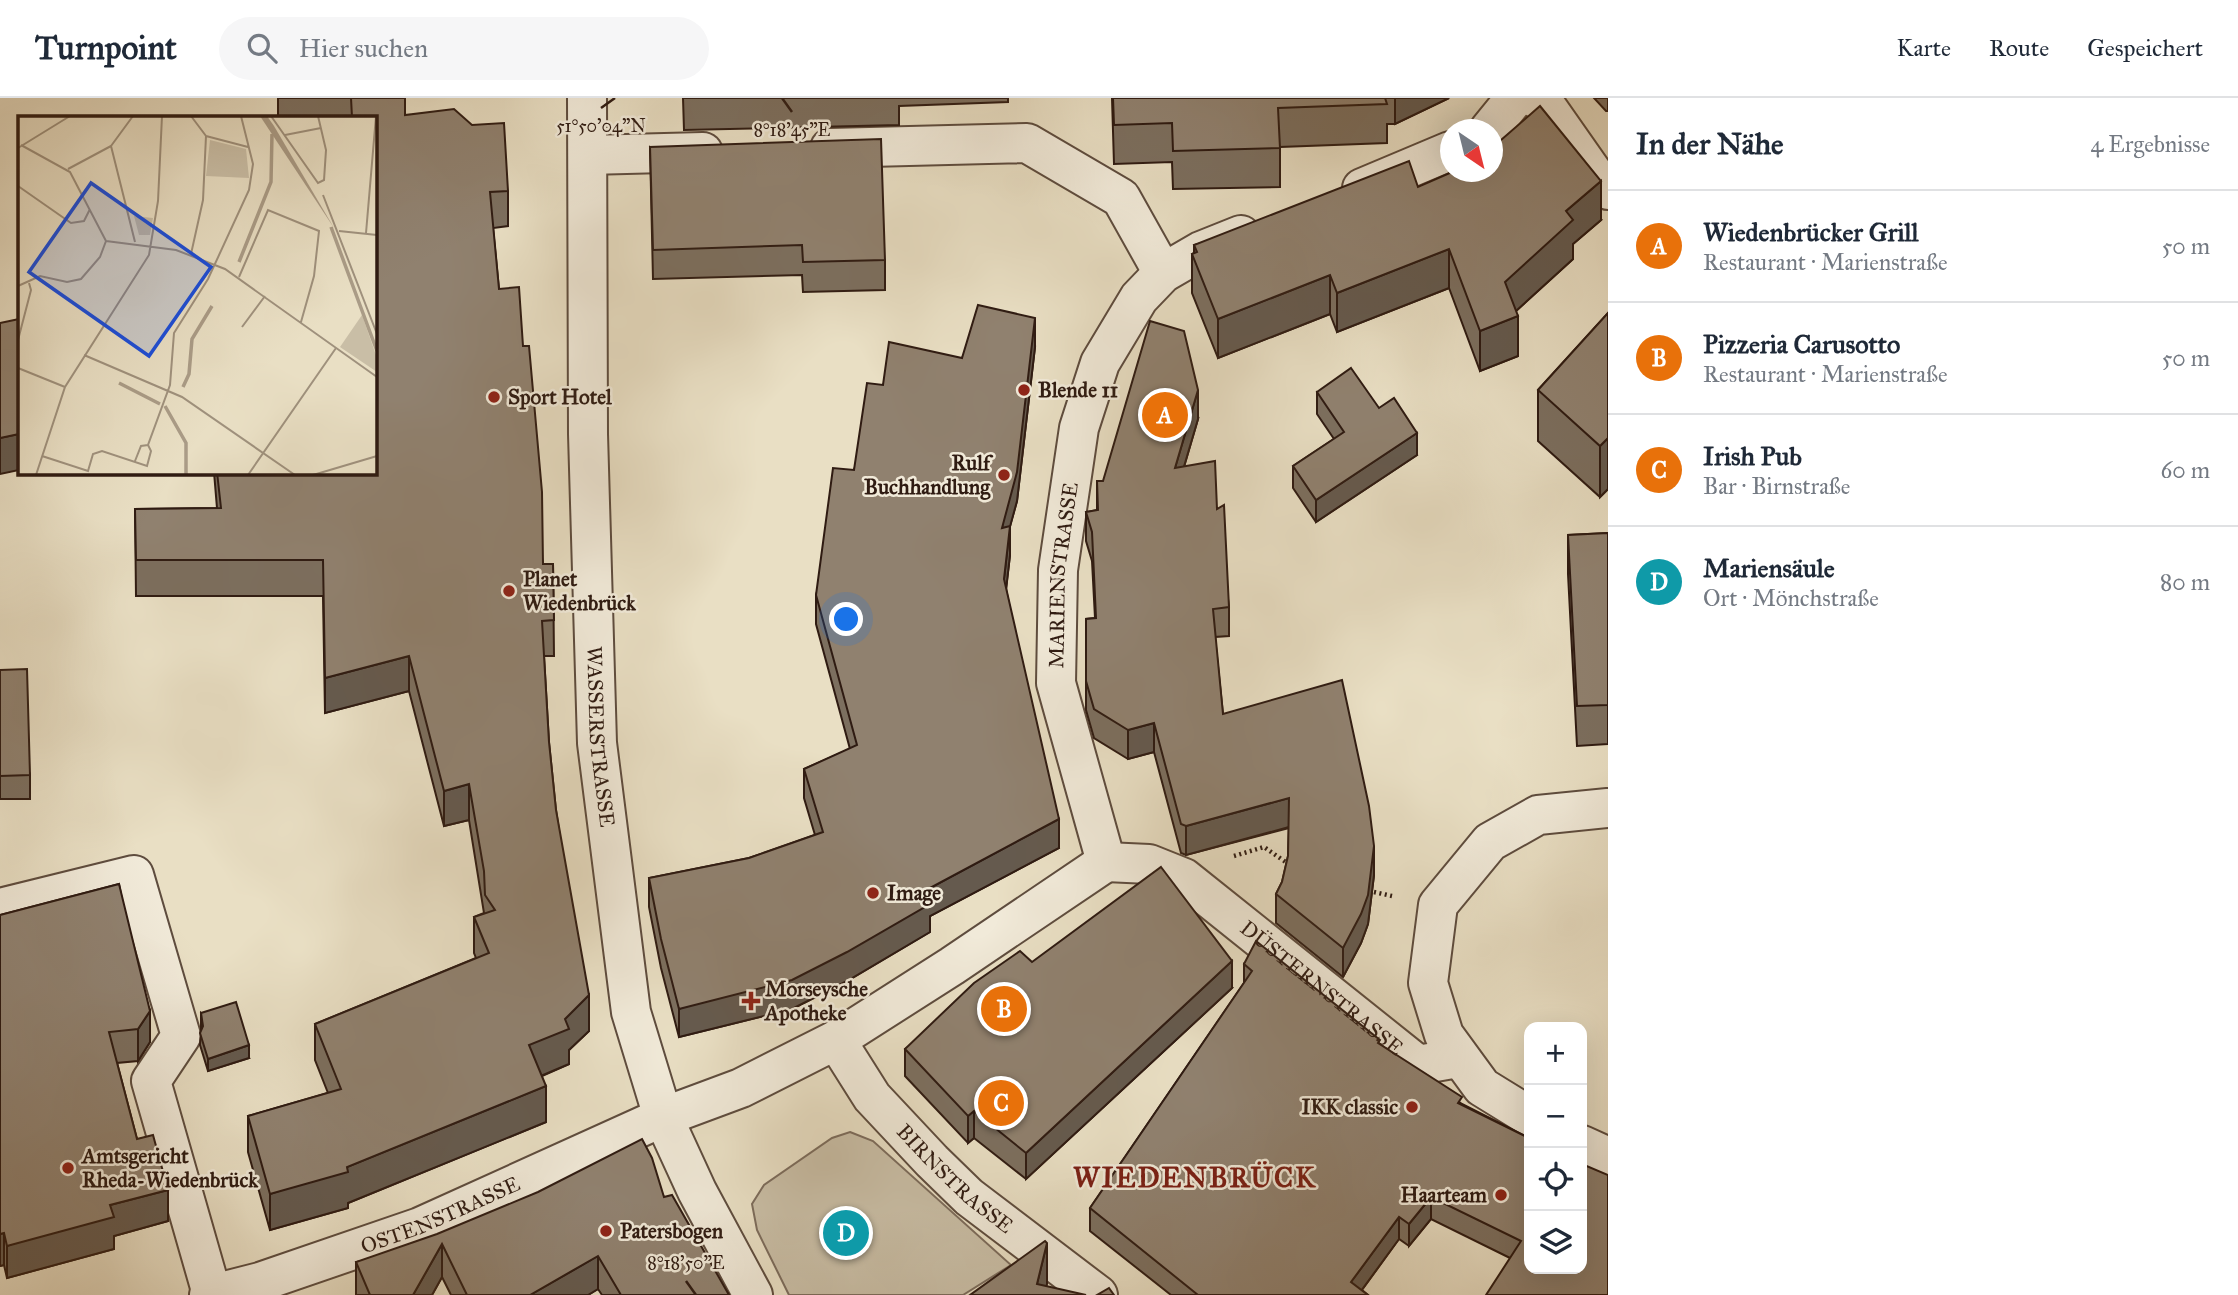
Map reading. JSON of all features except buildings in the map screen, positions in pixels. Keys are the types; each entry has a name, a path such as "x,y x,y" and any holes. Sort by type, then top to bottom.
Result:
{"street":[{"name":"WASSERSTRASSE","path":"587,98 588,434 597,743 631,1012 663,1117 697,1191 753,1295"},
{"path":"1498,119 1516,98"},
{"path":"1535,98 1544,103 1598,180 1608,190"},
{"path":"794,149 1027,143 1122,198 1163,274"},
{"path":"588,155 739,151"},
{"path":"1328,201 1440,155"},
{"name":"MARIENSTRASSE","path":"1107,862 1056,684 1058,570 1079,428 1100,363 1139,298 1163,274 1201,251 1277,221"},
{"path":"1524,1113 1482,1087 1458,1058 1444,1035 1428,983 1437,905 1490,842 1538,814 1608,808"},
{"path":"663,1117 741,1088 836,1040 1107,862"},
{"name":"DÜSTERNSTRASSE","path":"1107,862 1149,864 1184,877 1418,1065 1458,1058"},
{"path":"0,908 134,875 181,1036 151,1081 210,1295"},
{"name":"BIRNSTRASSE","path":"836,1040 872,1097 941,1170 969,1197 1098,1295"},
{"name":"OSTENSTRASSE","path":"210,1295 263,1288 420,1227 663,1117"},
{"path":"1587,1147 1608,1157"}],"shaded area":[{"path":"850,1132 873,1141 1011,1265 963,1295 789,1295 757,1230 752,1204 764,1185 832,1138"}],"place":[{"name":"Blende 11","path":"1024,390"},
{"name":"Sport Hotel","path":"494,397"},
{"name":"Wiedenbrücker Grill","path":"1165,415"},
{"name":"Rulf Buchhandlung","path":"1004,475"},
{"name":"Planet Wiedenbrück","path":"509,591"},
{"name":"Image","path":"873,893"},
{"name":"Morseysche Apotheke","path":"751,1001"},
{"name":"Pizzeria Carusotto","path":"1004,1009"},
{"name":"Irish Pub","path":"1001,1103"},
{"name":"IKK classic","path":"1412,1107"},
{"name":"Amtsgericht Rheda-Wiedenbrück","path":"68,1168"},
{"name":"Haarteam","path":"1501,1195"},
{"name":"Patersbogen","path":"606,1231"},
{"name":"Mariensäule","path":"846,1233"}],"district":[{"name":"WIEDENBRÜCK","path":"1195,1177"}]}
